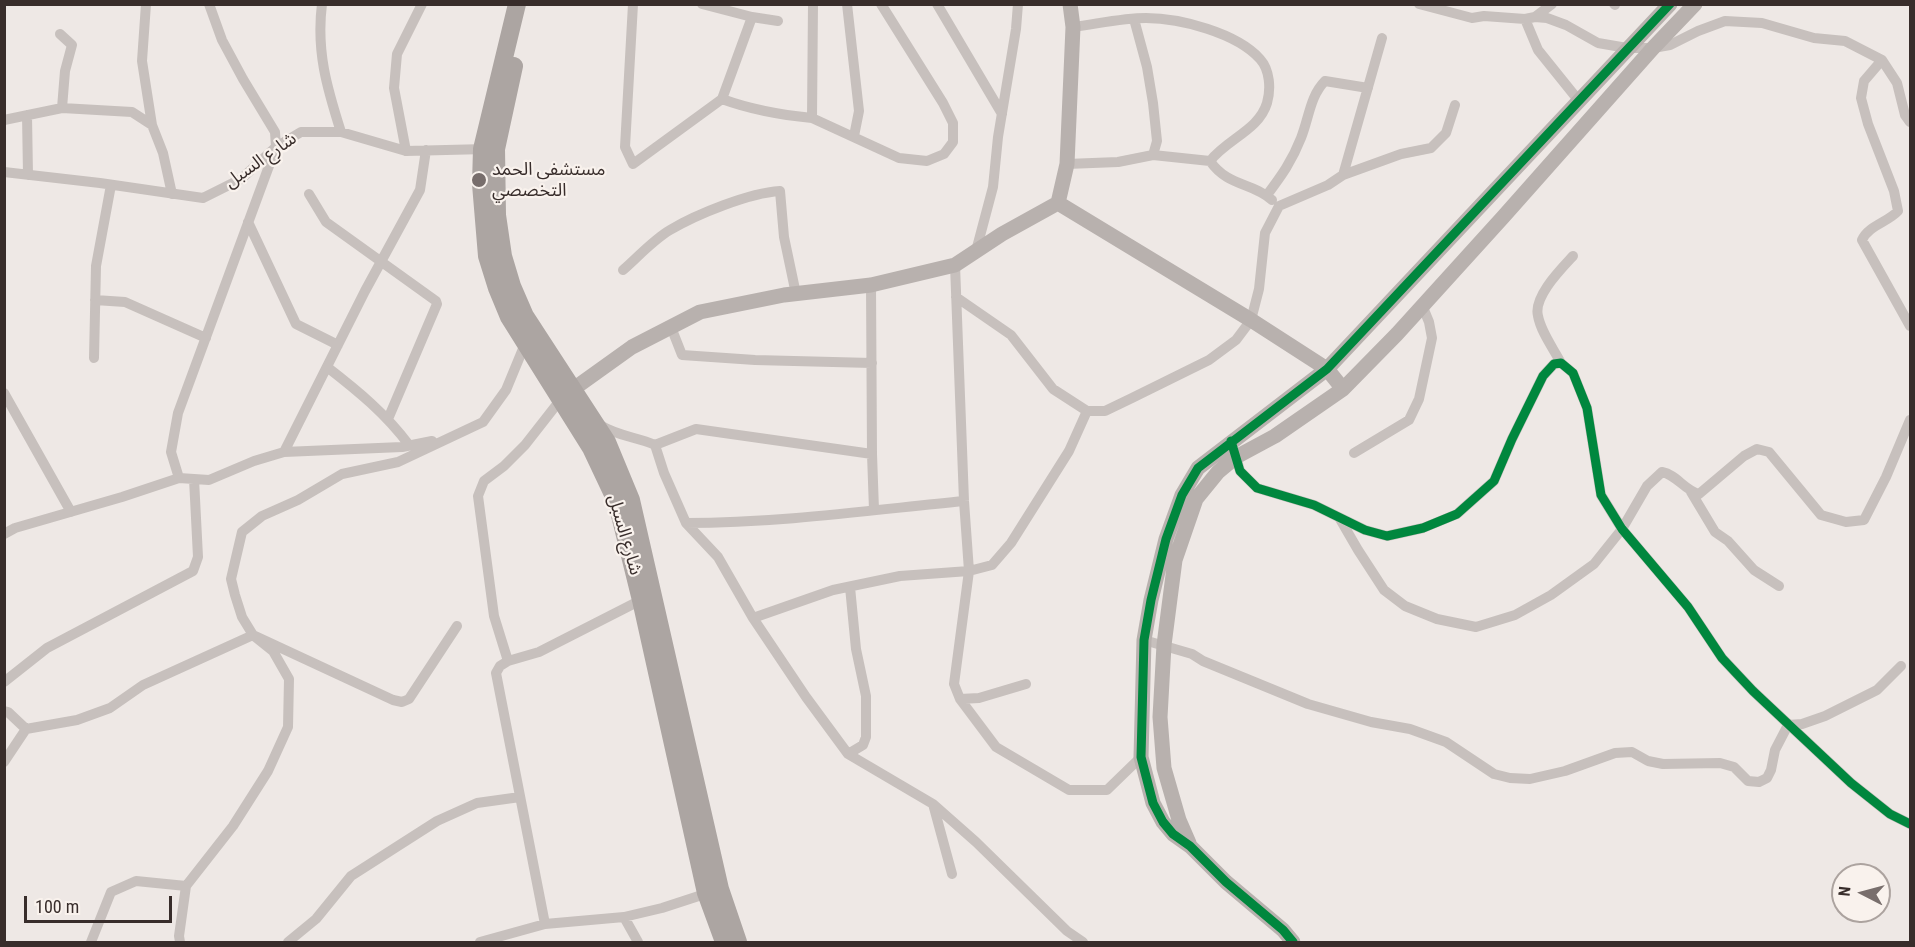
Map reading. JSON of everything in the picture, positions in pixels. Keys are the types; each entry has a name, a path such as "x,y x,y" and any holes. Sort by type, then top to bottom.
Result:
{"main road":[{"name":"شارع السبل","path":"517,4 481,184 487,256 509,317 525,344 592,420 607,442 631,500 724,942"},
{"name":"شارع السبل","path":"528,4 489,149 503,256 512,286 525,315 567,394 617,503 713,891 738,942"}],"street":[{"path":"146,4 142,61 152,125 163,153 172,194"},
{"path":"179,478 171,452 178,413 276,147 275,132 227,49 209,4"},
{"path":"322,4 321,59 327,88 341,132"},
{"path":"406,150 394,88 397,54 422,4"},
{"path":"633,4 625,147 633,164 722,99 752,17"},
{"path":"702,4 778,21"},
{"path":"812,118 813,4"},
{"path":"847,4 859,111 854,136"},
{"path":"722,99 748,108 785,116 812,118 899,158 927,161 944,154 953,142 953,123 943,102 881,4"},
{"path":"937,4 1002,114"},
{"path":"976,251 993,187 1018,4"},
{"path":"508,661 494,616 478,496 484,481 525,446 567,394 632,347 700,312 796,294 871,285 955,265 1058,203 1067,164 1073,27 1070,4"},
{"path":"1419,4 1472,18 1484,16 1547,18 1566,25 1598,43 1628,48 1670,45 1725,21 1762,23 1814,38 1845,40 1881,60 1897,83 1905,115 1911,122"},
{"path":"1530,18 1552,4"},
{"path":"1293,942 1283,930 1226,882 1190,846 1173,834 1163,822 1153,803 1141,757 1144,640 1166,539 1182,495 1198,468 1327,369 1670,4"},
{"path":"1190,846 1179,820 1164,768 1160,717 1164,645 1175,560 1196,499 1218,472 1236,457 1275,436 1342,388 1397,333 1695,4"},
{"path":"1073,27 1146,18 1187,22 1245,46 1262,60 1267,71 1269,88 1267,103 1260,119 1224,146 1210,161"},
{"path":"1530,18 1538,50 1579,101"},
{"path":"1134,19 1147,67 1153,103 1157,141 1153,155"},
{"path":"60,34 72,45 65,70 62,108"},
{"path":"1343,175 1382,38"},
{"path":"1881,60 1864,81 1861,98 1868,124 1894,190 1898,211 1867,233 1862,240 1911,326"},
{"path":"1266,195 1287,169 1302,135 1316,90 1325,81 1368,88"},
{"path":"956,297 1011,335 1053,389 1086,411 1105,411 1209,360 1236,340 1251,320 1259,289 1266,233 1279,206 1328,186 1343,175 1401,154 1431,148 1446,133 1455,105"},
{"path":"4,120 62,108 132,112 152,125"},
{"path":"27,115 28,175"},
{"name":"شارع السبل","path":"4,172 203,198 241,179 276,147 301,132 341,132 406,150 489,149"},
{"path":"284,452 381,261 420,190 426,150"},
{"path":"1067,164 1118,162 1153,155 1210,161 1230,180 1266,195 1279,206"},
{"path":"94,358 96,266 111,185"},
{"path":"623,270 669,230 723,205 766,192 780,191 784,237 796,294"},
{"path":"309,194 326,222 436,301 437,304 388,419"},
{"path":"1058,203 1327,369 1342,388"},
{"path":"249,222 296,324 338,345"},
{"path":"1573,256 1550,282 1537,304 1537,315 1561,363 1573,373 1587,408 1601,495 1622,530 1688,607 1722,658 1788,725 1851,783 1890,814 1911,824"},
{"path":"955,265 969,571 954,684 960,699 996,747 1069,790 1107,790 1141,757"},
{"path":"871,285 874,510"},
{"path":"95,300 124,302 206,339"},
{"path":"1354,453 1409,420 1419,399 1432,338 1422,304"},
{"path":"671,327 682,355 755,360 872,363"},
{"path":"180,942 186,885 239,817 268,771 288,727 289,679 273,651 253,635 242,617 231,579 242,532 262,516 298,500 342,474 398,462 483,422 506,390 525,344"},
{"path":"1231,441 1240,471 1257,488 1314,505 1365,530 1387,536 1423,528 1456,514 1494,481 1543,376 1554,364 1561,363"},
{"path":"327,367 363,394 388,419 409,446"},
{"path":"4,393 71,512"},
{"path":"753,618 833,590 900,576 969,571 992,565 1011,543 1070,451 1086,411"},
{"path":"592,420 611,432 640,438 655,445 696,429 872,454"},
{"path":"1691,492 1699,494 1744,456 1758,449 1769,452 1821,515 1846,522 1864,520 1911,420"},
{"path":"4,534 15,528 179,478 209,480 254,461 284,452 409,446 447,439"},
{"path":"655,445 664,473 686,523 718,557 753,618 848,754 933,804 976,842 1067,931 1083,942"},
{"path":"1339,518 1384,590 1406,606 1427,615 1476,627 1515,615 1551,594 1594,564 1622,530 1647,486 1662,472 1670,474 1691,492 1715,532 1728,541 1754,570 1779,586"},
{"path":"4,682 47,648 193,571 198,557 194,479"},
{"path":"686,523 718,523 964,501"},
{"path":"848,754 863,745 866,737 866,696 856,649 850,587"},
{"path":"545,924 496,673 500,666 508,661 539,652 641,600"},
{"path":"4,762 26,729 77,720 110,708 143,685 253,635 393,700 402,702 409,699 457,626"},
{"path":"1144,640 1192,654 1203,661 1308,704 1371,722 1410,729 1446,742 1494,774 1510,778 1530,779 1565,771 1615,753 1632,752 1647,761 1663,764 1720,764 1734,767 1748,781 1760,782 1767,778 1771,770 1775,750 1788,725"},
{"path":"1788,725 1810,722 1877,690 1901,666"},
{"path":"960,699 979,698 1026,684"},
{"path":"4,711 26,729"},
{"path":"288,942 316,919 351,876 437,821 477,803 520,797"},
{"path":"933,804 952,874"},
{"path":"91,942 111,892 136,882 186,885"},
{"path":"480,942 545,924 624,916 671,905 713,891"},
{"path":"624,916 638,942"}],"cycle path":[{"path":"1293,942 1283,930 1226,882 1163,822 1153,803 1141,757 1144,640 1166,539 1182,495 1198,468 1327,369 1670,4"},
{"path":"1231,441 1240,471 1257,488 1314,505 1365,530 1387,536 1423,528 1457,514 1494,481 1543,376 1554,364 1561,363 1573,373 1587,408 1601,495 1622,529 1688,607 1722,658 1753,691 1851,783 1890,814 1910,824"}],"place":[{"name":"مستشفى الحمد التخصصي","path":"479,180"}]}
